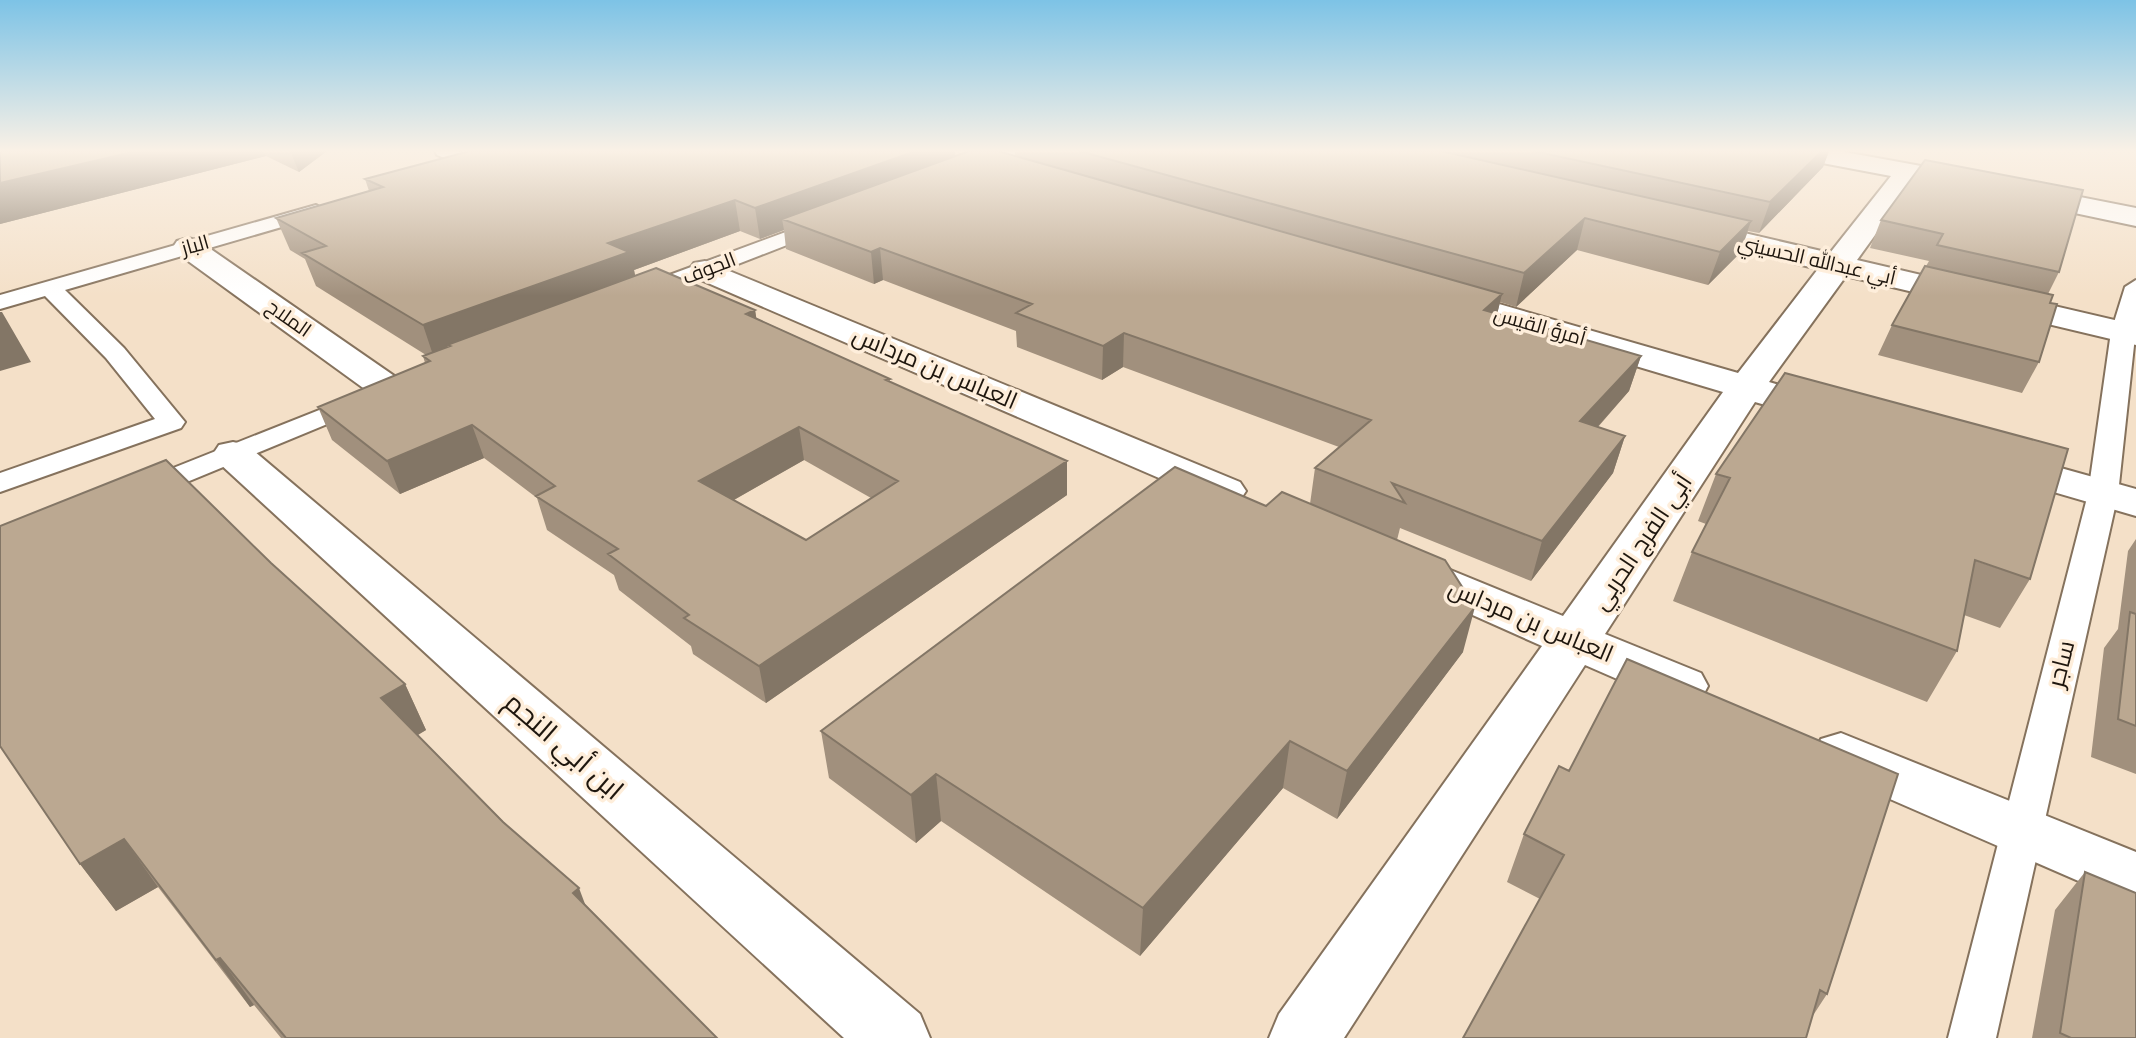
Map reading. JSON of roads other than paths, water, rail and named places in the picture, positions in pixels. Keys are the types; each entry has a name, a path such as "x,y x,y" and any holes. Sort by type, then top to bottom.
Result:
{"street":[{"name":"أبي الفرج الحربي","path":"1304,1038 1746,387 1887,199"},
{"path":"2050,199 2136,217"},
{"name":"أبي عبدالله الحسيني","path":"1652,220 2129,334"},
{"name":"الملاح","path":"188,247 404,384"},
{"name":"العباس بن مرداس","path":"705,270 1256,504"},
{"name":"أمرؤ القيس","path":"1411,288 1850,418"},
{"name":"ابن أبي النجم","path":"233,454 895,1038"},
{"path":"1969,454 2136,503"},
{"name":"العباس بن مرداس","path":"1372,554 1719,702"},
{"path":"1805,738 2136,880"}],"lane":[{"name":"الباز","path":"0,302 341,204"},
{"name":"الجوف","path":"619,302 838,219"},
{"name":"ساجر","path":"1972,1038 2103,494 2136,287"},
{"path":"0,483 172,422 115,353 50,288"},
{"path":"117,500 404,384"}]}
